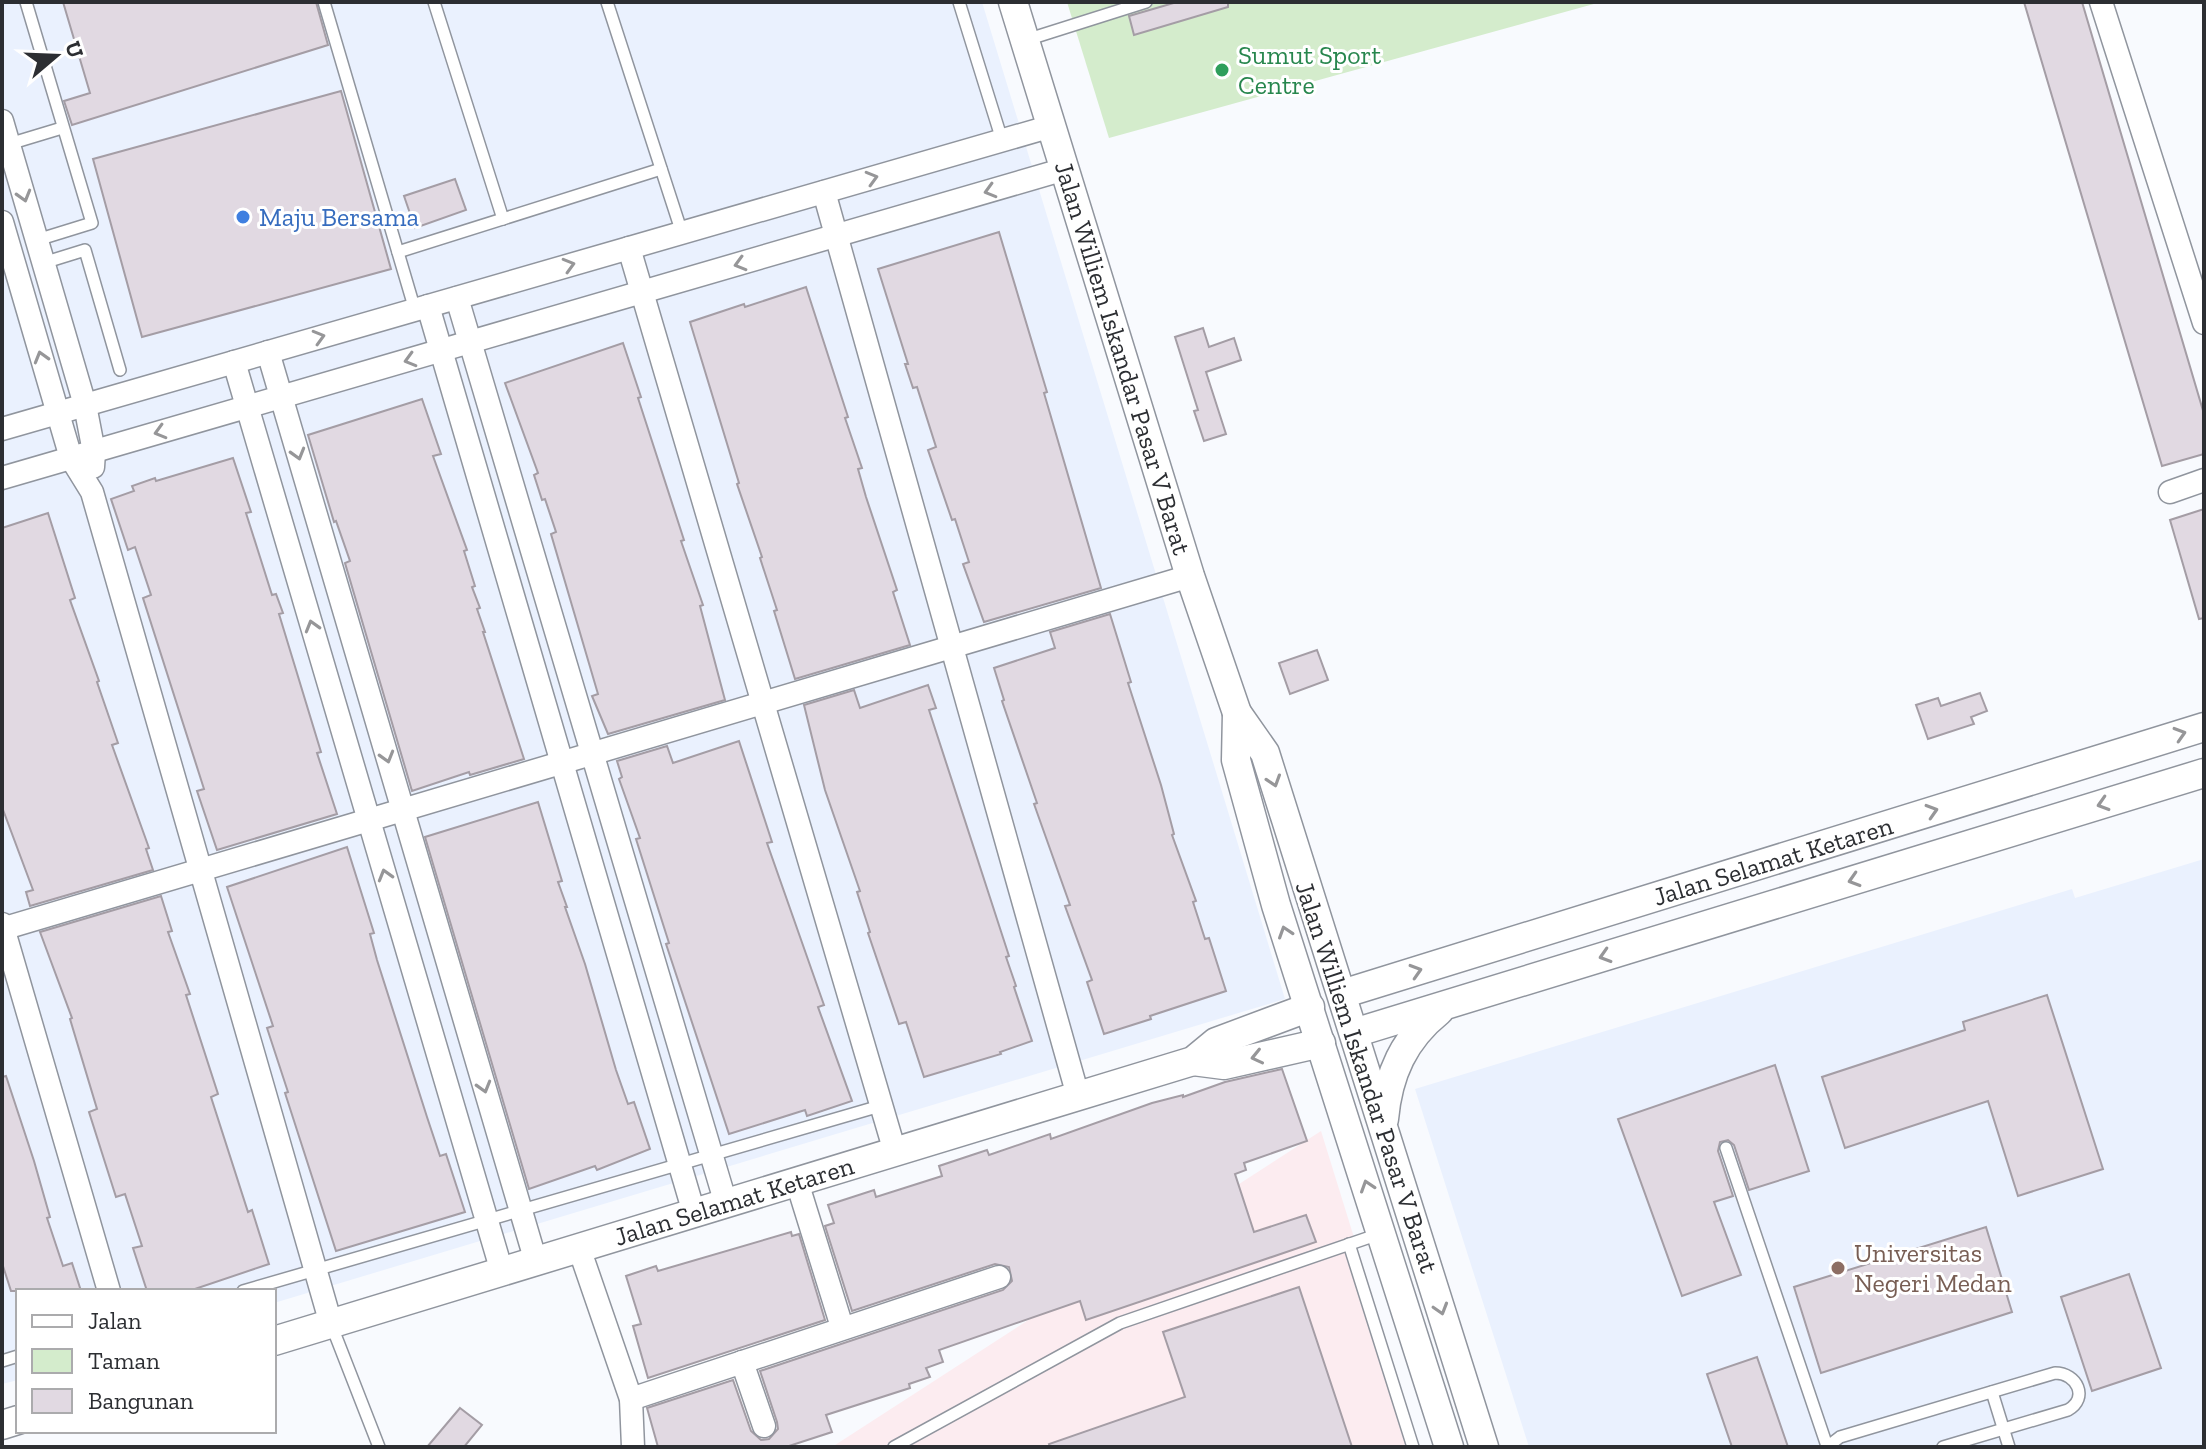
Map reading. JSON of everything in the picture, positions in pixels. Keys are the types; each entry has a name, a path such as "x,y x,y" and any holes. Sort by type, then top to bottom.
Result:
{"street":[{"name":"Jalan Williem Iskandar Pasar V Barat","path":"1013,2 1190,576 1237,713 1265,753 1484,1447"},
{"path":"2101,2 2204,323"},
{"path":"2,121 85,405 94,452 92,492"},
{"path":"2,429 1052,126"},
{"path":"2,478 1065,169"},
{"path":"824,192 1078,1096"},
{"path":"2,222 71,458 92,492 331,1324"},
{"path":"629,248 895,1152"},
{"path":"457,298 726,1204"},
{"path":"421,308 441,351 694,1213"},
{"path":"268,352 536,1262"},
{"path":"234,362 502,1272"},
{"path":"2170,492 2204,480"},
{"path":"278,510 311,500"},
{"path":"108,1289 3,927 1190,576"},
{"path":"302,593 336,583"},
{"path":"322,659 355,649"},
{"path":"339,719 373,709"},
{"name":"Jalan Williem Iskandar Pasar V Barat","path":"1237,713 1236,760 1276,905 1449,1447"},
{"name":"Jalan Selamat Ketaren","path":"1342,994 2204,727"},
{"name":"Jalan Selamat Ketaren","path":"1354,1033 2204,773"},
{"path":"1745,869 1760,909"},
{"path":"401,930 435,920"},
{"path":"420,992 453,982"},
{"path":"1383,1126 1393,1070 1406,1044 1424,1023 1446,1005"},
{"name":"Jalan Selamat Ketaren","path":"276,1340 1193,1061 1216,1042 1310,1007"},
{"name":"Jalan Selamat Ketaren","path":"1193,1061 1224,1065 1321,1043"},
{"path":"440,1059 473,1049"},
{"path":"463,1138 496,1128"},
{"path":"797,1182 842,1327"},
{"path":"579,1248 631,1399 633,1447"},
{"path":"631,1399 999,1277"},
{"path":"742,1362 764,1426"}],"lane":[{"path":"26,2 92,223 37,240"},
{"path":"324,2 398,252 421,308"},
{"path":"434,2 503,219"},
{"path":"607,2 682,233"},
{"path":"959,2 1002,140"},
{"path":"1025,40 1146,2"},
{"path":"9,144 62,128"},
{"path":"398,252 661,169"},
{"path":"43,263 85,250 120,370"},
{"path":"250,1289 880,1106"},
{"path":"1726,1148 1827,1447 1840,1437 2055,1373 2068,1375 2078,1388 2079,1399 2073,1408 1943,1447"},
{"path":"894,1447 1120,1323 1381,1233"},
{"path":"1349,1244 1413,1447"},
{"path":"331,1324 379,1447"},
{"path":"1992,1392 2009,1447"}],"shaded area":[{"path":"2,2 982,2 1285,999 276,1302 276,1289 16,1289 16,1380 2,1384"},
{"name":"Universitas Negeri Medan","path":"2204,859 2204,1447 1529,1447 1415,1089 2072,889 2075,898"},
{"path":"1321,1131 1419,1447 832,1447"}],"green space":[{"name":"Sumut Sport Centre","path":"1067,2 1601,2 1109,138"}],"building":[{"path":"63,2 316,2 328,45 72,125 64,101 90,93"},
{"path":"1177,2 1228,2 1228,7 1134,35 1129,16"},
{"path":"2024,2 2082,2 2204,414 2204,454 2162,466"},
{"path":"341,91 391,269 142,337 93,159"},
{"path":"455,179 466,210 415,228 404,196"},
{"path":"999,232 1101,588 984,622 963,564 969,562 955,519 952,520 928,450 936,447 917,387 913,388 905,364 908,364 878,269"},
{"path":"806,287 848,417 845,418 862,468 858,469 897,590 893,592 910,645 795,679 774,611 777,610 762,557 737,484 690,322"},
{"path":"1203,328 1209,347 1234,338 1241,360 1206,372 1226,434 1204,441 1194,411 1198,410 1175,337"},
{"path":"623,343 703,605 700,606 725,700 608,734 592,696 598,694 551,534 556,532 545,499 542,500 534,475 538,473 505,383"},
{"path":"422,399 441,454 433,456 467,550 464,551 475,586 472,587 480,608 477,609 483,632 524,759 470,775 469,772 412,791 345,563 350,561 334,522 308,435"},
{"path":"233,458 251,512 246,513 272,595 276,594 283,613 279,614 337,814 217,850 197,791 204,789 143,598 151,595 135,547 128,550 111,499 134,491 132,486 155,478 156,481"},
{"path":"2204,509 2204,618 2199,619 2170,520"},
{"path":"48,513 75,598 70,600 118,743 112,745 149,848 146,849 153,870 30,906 26,892 33,890 2,807 2,528"},
{"path":"1110,614 1131,682 1128,683 1161,785 1172,835 1196,901 1193,902 1205,939 1209,938 1226,991 1104,1034 1087,982 1092,980 1065,906 1070,905 1034,804 1037,803 994,668 1055,648 1050,632"},
{"path":"1317,650 1328,680 1290,694 1279,663"},
{"path":"928,685 936,708 929,710 1009,956 1006,957 1014,987 1032,1041 1001,1054 924,1077 906,1022 899,1024 868,933 857,892 860,891 825,790 804,705 854,690 860,708"},
{"path":"1980,693 1987,711 1971,717 1974,724 1928,739 1916,705 1938,698 1941,706"},
{"path":"739,741 772,842 767,843 824,1005 818,1007 852,1101 807,1116 805,1110 729,1134 666,944 669,943 636,839 640,838 619,779 622,777 617,761 667,746 673,763"},
{"path":"538,802 562,881 558,882 565,907 616,1070 628,1104 634,1102 650,1149 597,1170 595,1166 529,1189 425,837"},
{"path":"347,847 374,933 370,934 377,960 427,1117 440,1156 446,1154 465,1212 336,1251 285,1093 288,1092 267,1028 273,1026 227,887"},
{"path":"161,896 172,931 168,932 190,994 186,995 218,1094 211,1097 248,1212 252,1210 269,1264 195,1289 146,1289 133,1248 142,1246 125,1194 116,1197 89,1112 97,1109 72,1018 40,932"},
{"path":"2047,995 2103,1169 2018,1196 1988,1101 1845,1148 1822,1077 1965,1030 1963,1022"},
{"path":"1775,1065 1809,1171 1749,1190 1734,1145 1728,1140 1720,1142 1718,1151 1733,1196 1714,1202 1741,1275 1682,1296 1618,1119"},
{"path":"1282,1069 1307,1141 1244,1163 1246,1170 1235,1174 1254,1232 1306,1215 1316,1242 1086,1320 1080,1301 939,1350 943,1362 926,1368 930,1377 909,1384 910,1388 826,1415 832,1432 786,1447 658,1447 647,1408 733,1380 751,1431 761,1440 769,1439 778,1429 760,1371 1003,1290 1012,1281 1009,1267 995,1264 852,1311 825,1226 834,1223 828,1205 874,1190 876,1197 942,1176 939,1166 987,1150 989,1155 1050,1134 1051,1139 1152,1103"},
{"path":"6,1076 34,1161 50,1217 47,1218 63,1266 72,1263 80,1289 11,1291 2,1263 2,1077"},
{"path":"1986,1227 2012,1312 1821,1373 1794,1287"},
{"path":"791,1232 792,1236 799,1234 825,1320 648,1378 633,1326 641,1324 626,1276 656,1266 658,1271"},
{"path":"2129,1274 2161,1368 2092,1391 2061,1297"},
{"path":"1299,1287 1352,1447 1050,1447 1049,1444 1185,1397 1163,1332"},
{"path":"1757,1357 1788,1447 1732,1447 1707,1374"},
{"path":"460,1408 482,1425 464,1447 427,1447"}],"place":[{"name":"Sumut Sport Centre","path":"1222,70"},
{"name":"Maju Bersama","path":"243,217"},
{"name":"Universitas Negeri Medan","path":"1838,1268"}]}
